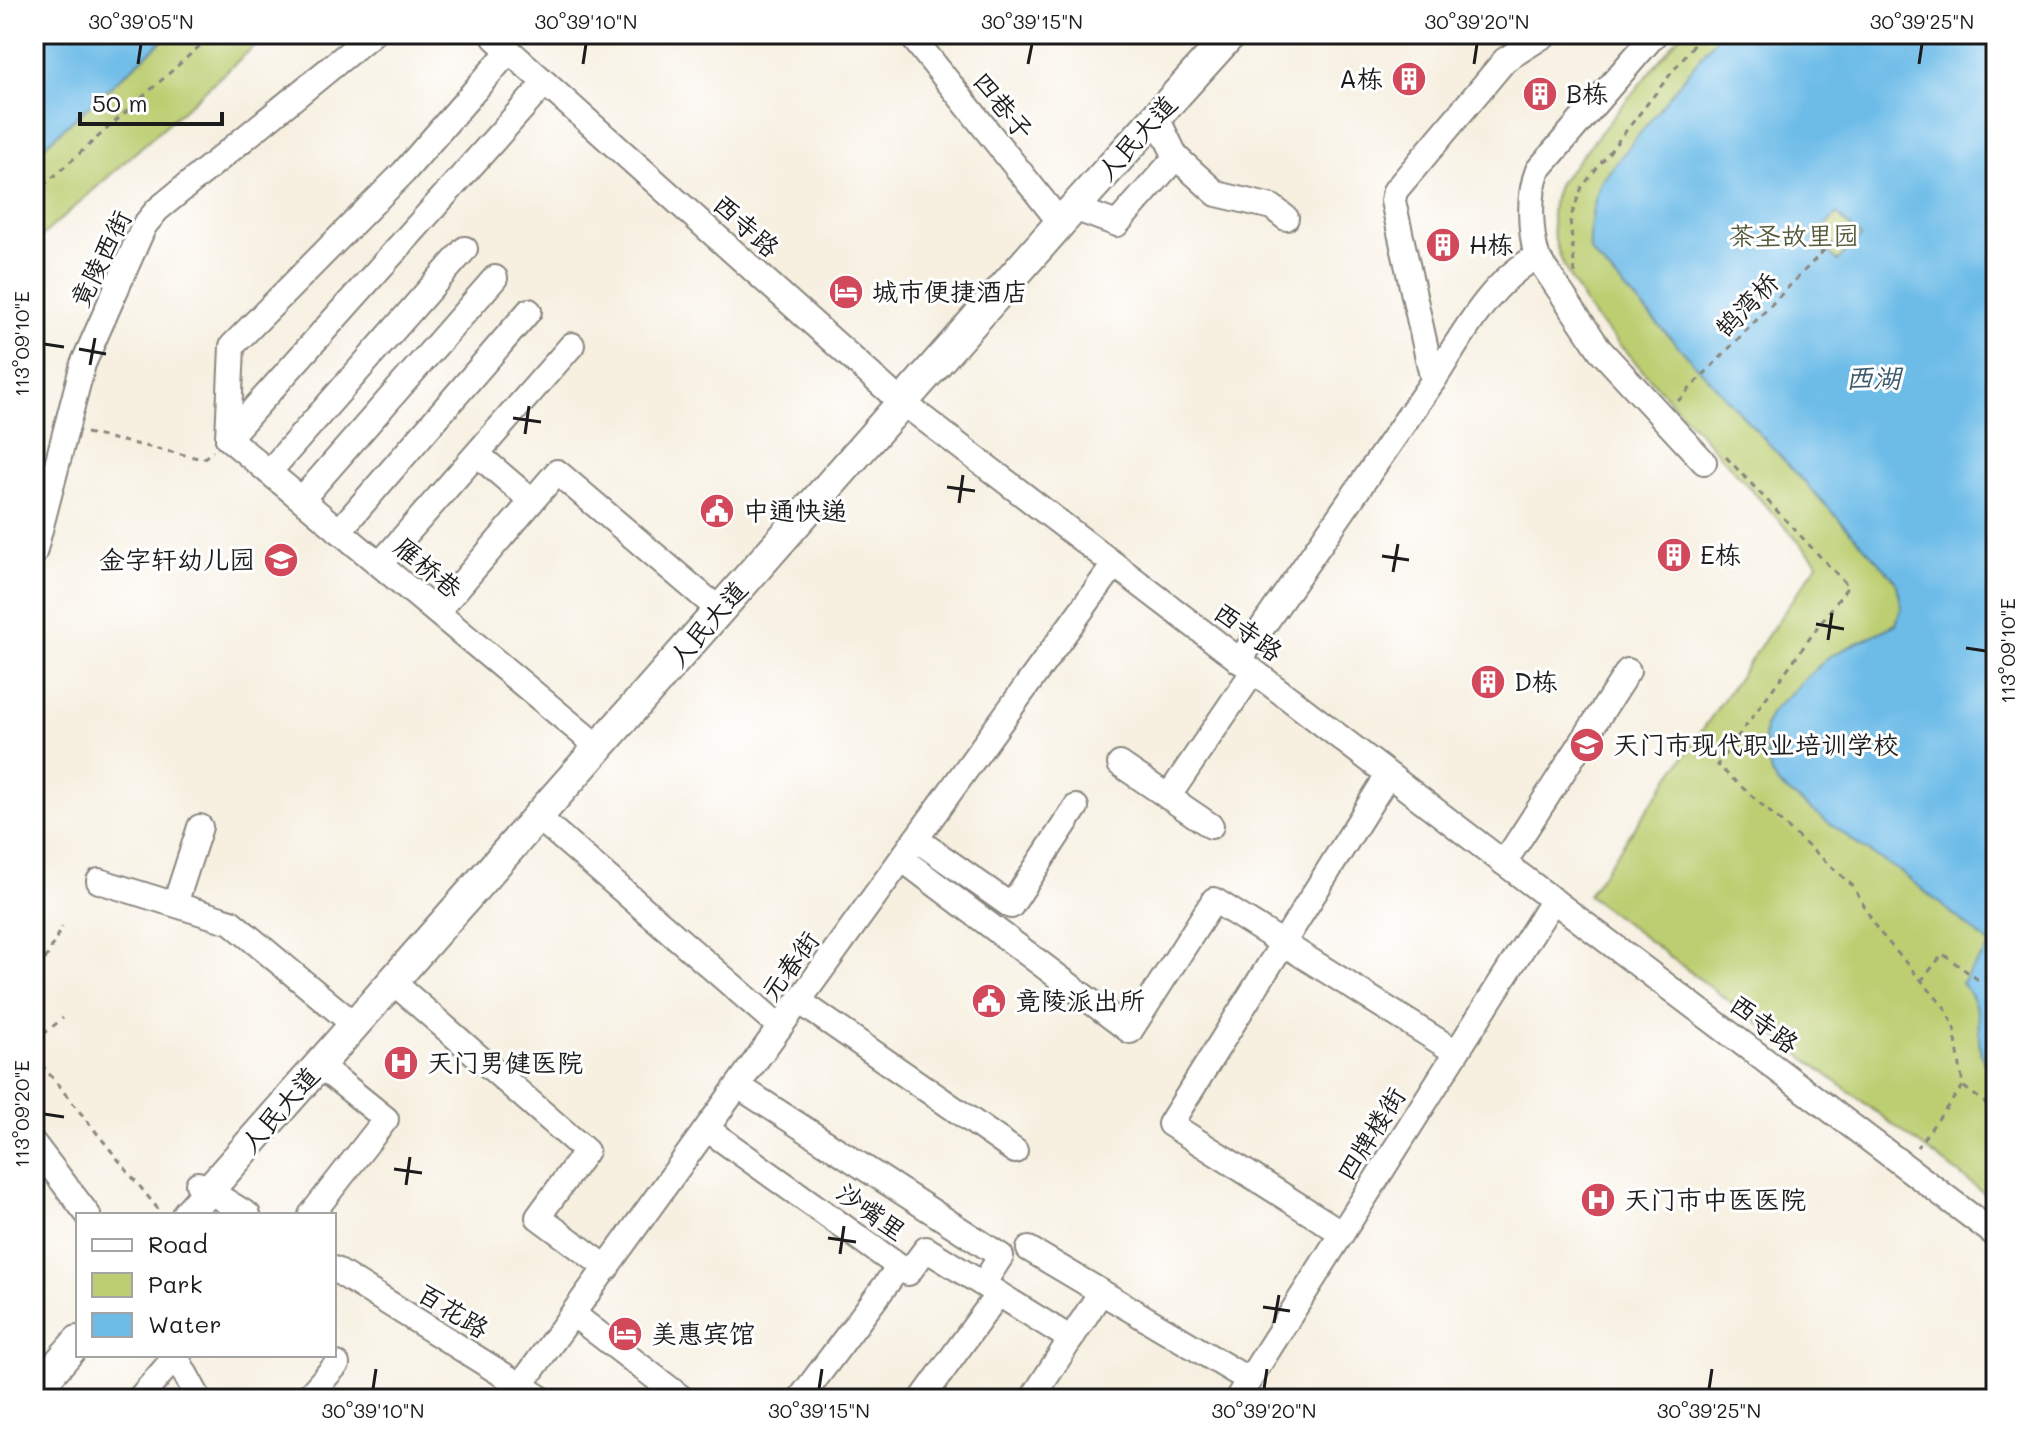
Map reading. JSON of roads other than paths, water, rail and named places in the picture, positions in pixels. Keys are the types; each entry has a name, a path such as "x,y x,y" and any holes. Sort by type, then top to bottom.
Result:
{"main road":[{"name":"人民大道","path":"173,1213 203,1187 393,982 1212,34"},
{"name":"人民大道","path":"1063,210 1231,34"},
{"name":"人民大道","path":"188,1213 203,1187 345,1017 711,603 898,399"},
{"path":"34,1371 76,1323"},
{"path":"34,1392 76,1343"}],"street":[{"name":"竟陵西街","path":"34,553 83,364 138,236 151,217 372,34"},
{"name":"四巷子","path":"910,34 1063,210"},
{"path":"1655,34 1538,170 1532,188 1534,245 1537,257 1600,350 1663,416 1711,455"},
{"path":"1433,381 1393,201 1395,191 1505,60 1536,36"},
{"name":"西寺路","path":"228,438 232,346 404,172 502,45 898,399 1996,1235"},
{"path":"228,438 545,83"},
{"path":"1156,116 1176,157 1217,194 1272,207 1286,218"},
{"path":"1063,210 1117,224 1176,157"},
{"path":"269,472 465,249"},
{"path":"1168,797 1246,666 1433,381 1497,289 1514,272 1537,257"},
{"path":"302,499 495,278"},
{"path":"339,531 529,311"},
{"path":"380,564 572,345"},
{"name":"雁桥巷","path":"228,438 591,741"},
{"path":"477,454 532,501"},
{"path":"437,612 557,472 711,603"},
{"name":"元春街","path":"516,1393 1114,565"},
{"path":"1504,863 1628,671"},
{"path":"1120,764 1211,826"},
{"path":"1342,1233 1170,1124 1388,775"},
{"path":"909,849 1011,906 1076,807"},
{"path":"538,817 780,1027"},
{"path":"175,904 200,827"},
{"path":"909,849 1130,1031 1214,900 1456,1052"},
{"path":"99,881 218,917 243,930 345,1017"},
{"name":"四牌楼街","path":"1243,1390 1553,900"},
{"path":"393,982 586,1151 538,1217 607,1268"},
{"path":"799,1001 1015,1151"},
{"path":"313,1213 386,1119 319,1065"},
{"path":"738,1086 1001,1256 990,1289 922,1399"},
{"name":"沙嘴里","path":"707,1129 908,1273 926,1249 990,1289"},
{"path":"34,1144 86,1213"},
{"path":"203,1187 245,1213"},
{"path":"1029,1249 1101,1292 1243,1390"},
{"path":"800,1399 899,1267"},
{"name":"百花路","path":"336,1270 516,1393 542,1399"},
{"path":"990,1289 1071,1339"},
{"path":"1032,1399 1101,1292"},
{"path":"573,1314 683,1399"},
{"path":"139,1399 175,1357"},
{"path":"177,1357 199,1399"},
{"path":"306,1399 337,1364"}],"water":[{"path":"34,34 170,34 34,155"},
{"name":"西湖","path":"1719,34 1996,34 1996,1078 1981,1056 1976,1009 1961,983 1991,945 1902,873 1864,849 1777,784 1771,774 1764,740 1765,725 1771,712 1828,657 1896,624 1902,607 1896,581 1590,251 1592,216 1601,182","holes":["1837,214 1861,237 1838,261 1814,238"]}],"place":[{"name":"A栋","path":"1409,79"},
{"name":"B栋","path":"1540,94"},
{"name":"H栋","path":"1443,245"},
{"name":"城市便捷酒店","path":"846,292"},
{"name":"中通快递","path":"717,511"},
{"name":"E栋","path":"1674,555"},
{"name":"金字轩幼儿园","path":"281,560"},
{"name":"D栋","path":"1488,682"},
{"name":"天门市现代职业培训学校","path":"1587,745"},
{"name":"竟陵派出所","path":"989,1001"},
{"name":"天门男健医院","path":"401,1063"},
{"name":"天门市中医医院","path":"1598,1200"},
{"name":"美惠宾馆","path":"625,1334"}],"park label":[{"name":"茶圣故里园","path":"1794,236"}]}
